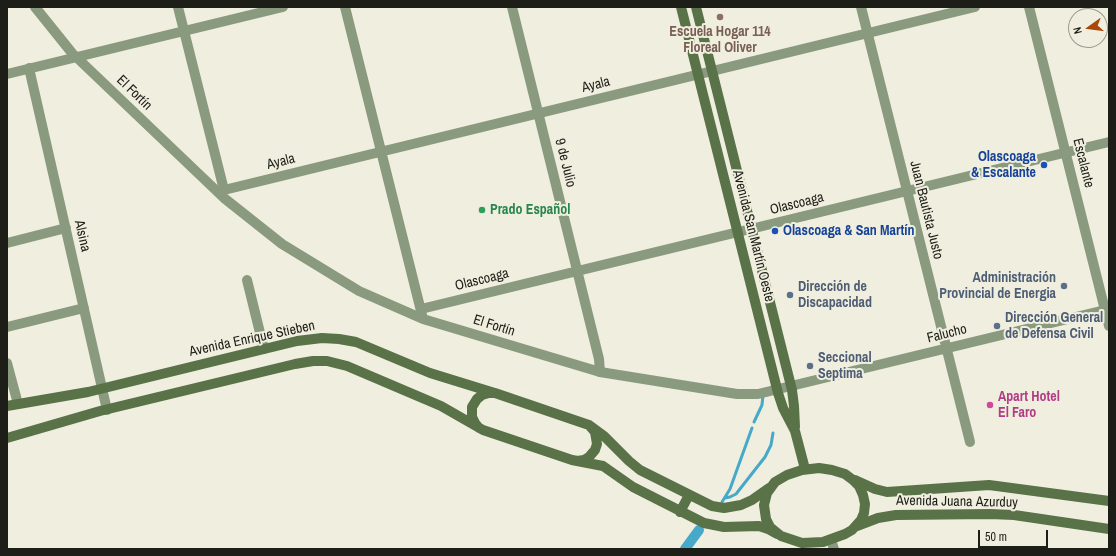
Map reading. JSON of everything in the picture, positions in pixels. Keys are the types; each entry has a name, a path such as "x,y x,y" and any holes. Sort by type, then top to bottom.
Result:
{"main road":[{"name":"Avenida San Martín Oeste","path":"681,7 777,389 783,408 795,431"},
{"name":"Avenida San Martín Oeste","path":"696,7 791,386 794,402 795,431 805,469"},
{"name":"Avenida Enrique Stieben","path":"7,406 102,388 313,338 330,338 348,340 364,345 430,373 589,425 604,436 636,467 712,506 730,507 741,505 752,500 772,485"},
{"path":"7,438 107,410 295,364 320,360 347,366 446,409 483,430 572,460 603,466 633,487 699,522 713,526 759,526 785,538 798,542 820,546 832,545 855,527 862,517 865,504 859,486 849,477 832,470 819,468 805,469 787,475 772,485 765,497 764,510 768,523 777,534"},
{"name":"Avenida Enrique Stieben","path":"483,430 477,426 474,421 472,414 473,404 482,395 489,393 498,394"},
{"path":"572,460 587,458 595,450 597,441 596,435 589,425"},
{"name":"Avenida Juana Azurduy","path":"849,477 875,489 887,492 989,485 1109,501"},
{"path":"680,512 689,495"},
{"name":"Avenida Juana Azurduy","path":"855,527 872,519 896,515 990,514 1014,515 1109,529"}],"street":[{"name":"El Fortín","path":"34,7 64,45 76,57 222,192 282,244 342,282 372,297 600,372 737,394 753,395 791,386"},
{"path":"178,7 222,192"},
{"path":"7,74 283,7"},
{"path":"345,7 422,314"},
{"name":"9 de Julio","path":"512,7 578,271 599,359 600,372"},
{"name":"Juan Bautista Justo","path":"861,7 970,442"},
{"name":"Ayala","path":"222,192 975,7"},
{"name":"Escalante","path":"1029,7 1107,310 1109,326"},
{"name":"Alsina","path":"29,68 107,410"},
{"name":"Olascoaga","path":"422,314 578,271 1109,142"},
{"path":"7,243 66,228"},
{"path":"247,280 264,349"},
{"path":"7,327 84,308"},
{"name":"Falucho","path":"791,386 1107,310"},
{"path":"7,363 18,404"}],"waterway":[{"path":"754,422 762,405 763,395"},
{"path":"722,502 730,489 752,428"},
{"path":"725,498 736,494 765,457 771,445 773,433"},
{"path":"685,549 699,530"}],"place":[{"name":"Escuela Hogar 114 Floreal Oliver","path":"720,17"},
{"name":"Olascoaga & Escalante","path":"1044,165"},
{"name":"Prado Español","path":"482,210"},
{"name":"Olascoaga & San Martín","path":"775,231"},
{"name":"Administración Provincial de Energia","path":"1064,286"},
{"name":"Dirección de Discapacidad","path":"790,295"},
{"name":"Dirección General de Defensa Civil","path":"997,326"},
{"name":"Seccional Septima","path":"810,366"},
{"name":"Apart Hotel El Faro","path":"990,405"}]}
